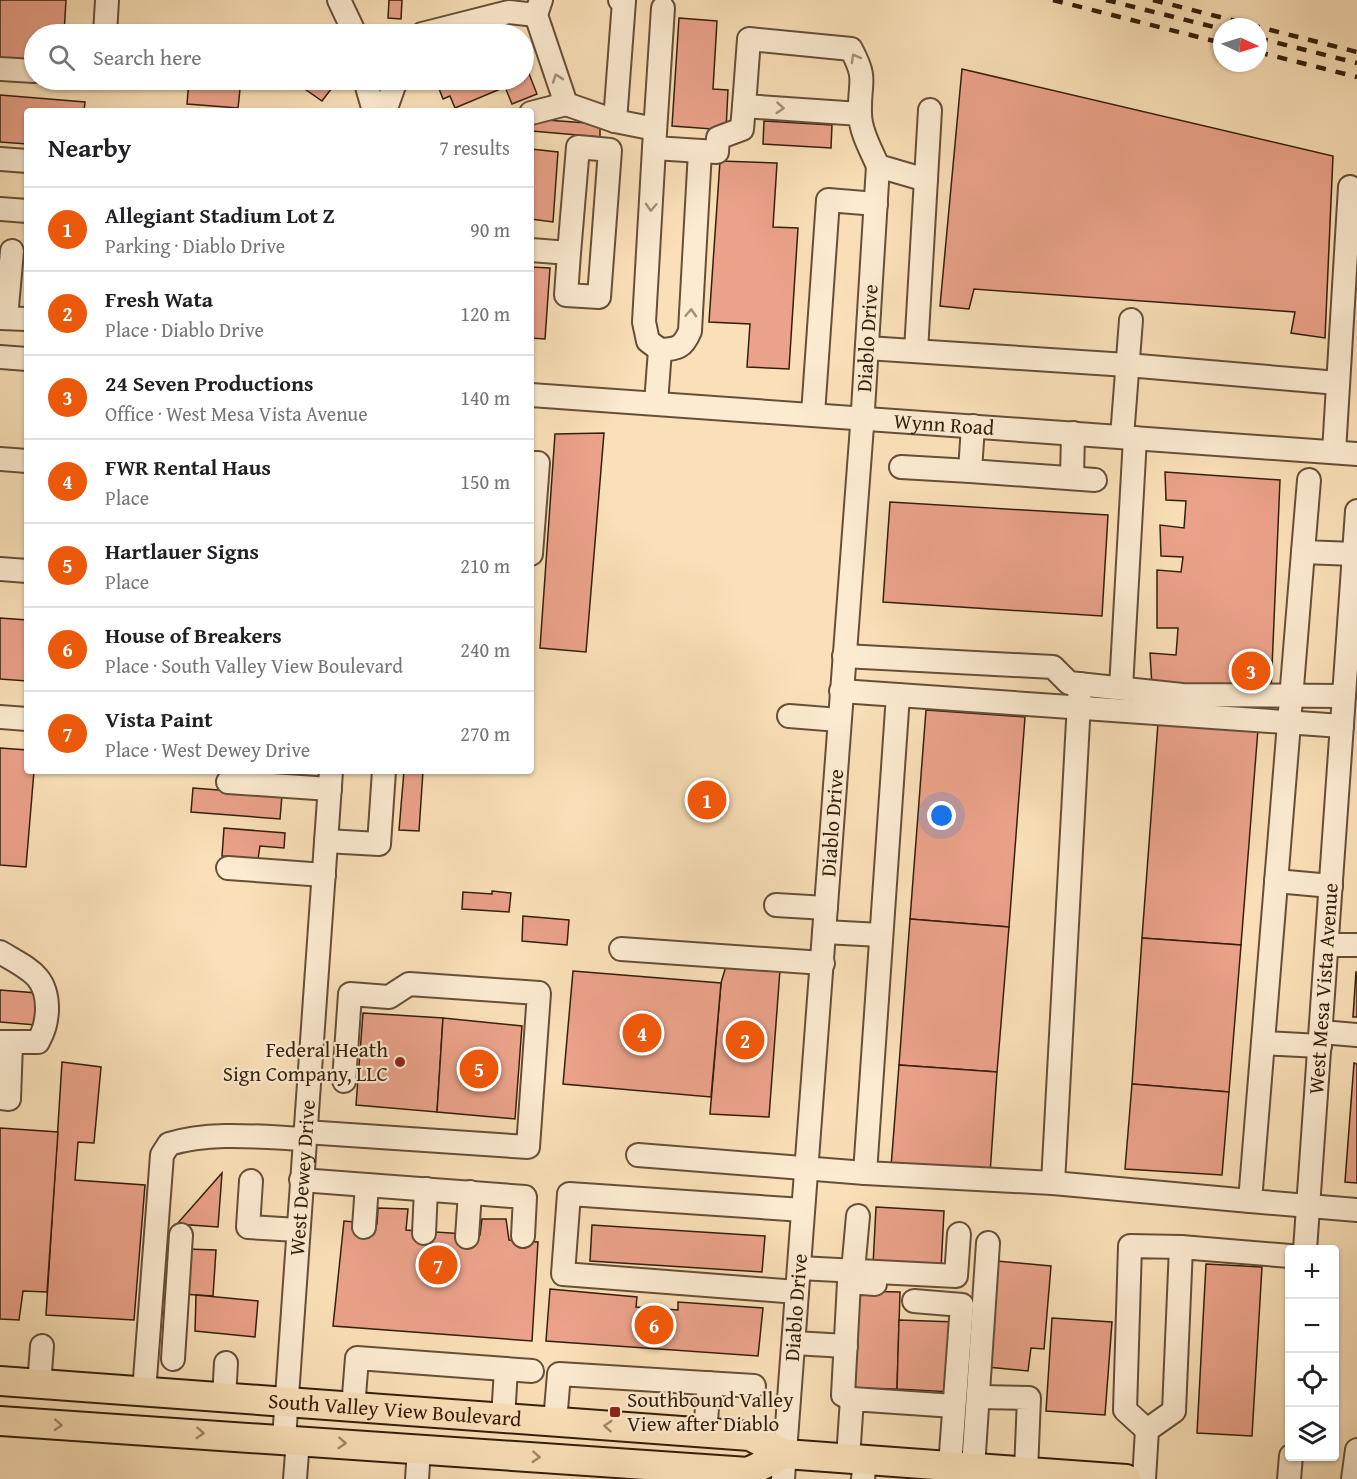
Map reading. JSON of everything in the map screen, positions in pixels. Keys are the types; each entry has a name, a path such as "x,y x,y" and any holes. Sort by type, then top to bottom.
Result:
{"main road":[{"name":"South Valley View Boulevard","path":"0,1381 750,1437 784,1466"},
{"name":"South Valley View Boulevard","path":"0,1421 748,1472 784,1466 859,1466 1026,1471 1063,1477 1126,1479"}],"street":[{"path":"106,24 107,0"},
{"path":"339,0 350,24"},
{"path":"615,121 624,2 620,0"},
{"path":"462,24 509,12 538,8 566,104"},
{"path":"663,8 644,322 648,341 660,350 678,349 684,344 690,331 700,151"},
{"path":"534,112 566,104 615,121 655,139 700,151 717,152 718,138 742,129 748,39 851,49 863,72 860,114 865,135 878,166 926,180"},
{"path":"0,69 24,70"},
{"path":"368,90 373,108"},
{"path":"386,108 392,90"},
{"path":"744,106 860,114"},
{"path":"916,351 930,110"},
{"path":"578,147 610,150 599,297 566,295 569,252 578,147"},
{"path":"0,159 24,161"},
{"name":"Diablo Drive","path":"784,1466 863,418 878,166"},
{"path":"1334,452 1350,187"},
{"path":"813,414 828,200 876,204"},
{"path":"0,209 24,211"},
{"path":"534,250 569,252"},
{"path":"11,318 13,251"},
{"path":"1121,688 1128,437 1127,365 1131,320"},
{"path":"867,348 1127,365 1338,383"},
{"path":"656,404 660,350"},
{"path":"0,357 24,359"},
{"name":"Wynn Road","path":"534,395 1357,454"},
{"path":"970,471 973,426"},
{"path":"1072,478 1073,433"},
{"path":"0,459 24,461"},
{"path":"534,463 538,463 534,515"},
{"path":"901,467 1095,480"},
{"path":"1250,1201 1309,480"},
{"name":"West Mesa Vista Avenue","path":"1305,1245 1331,886 1347,738 1344,696 1352,665 1357,511"},
{"path":"1303,552 1354,554"},
{"path":"0,570 24,571"},
{"path":"844,656 1053,667 1069,683 1182,695 1344,696"},
{"path":"1053,1183 1080,684"},
{"path":"841,692 1289,723 1347,738"},
{"path":"865,1173 898,695"},
{"path":"789,716 839,720"},
{"path":"0,717 24,719"},
{"path":"326,841 379,844 384,774"},
{"path":"228,782 331,780"},
{"name":"West Dewey Drive","path":"296,1479 286,1403 331,780"},
{"path":"228,868 324,874"},
{"path":"1276,881 1331,886"},
{"path":"776,905 826,908"},
{"path":"824,932 881,935"},
{"path":"1327,945 1357,945"},
{"path":"621,949 823,963"},
{"path":"0,952 32,972 47,992 46,1028 38,1042 5,1042 9,1099 0,1098"},
{"path":"144,1392 162,1155 169,1144 184,1139 305,1136 528,1147 539,993 410,984 389,997 350,994 344,1081"},
{"path":"313,1022 348,1024"},
{"path":"1263,1043 1357,1035"},
{"path":"638,1155 807,1170 1053,1183 1357,1210"},
{"path":"301,1180 525,1197 523,1236"},
{"path":"251,1181 248,1227 298,1230"},
{"path":"364,1227 367,1185"},
{"path":"424,1233 426,1189"},
{"path":"467,1237 470,1192"},
{"path":"797,1292 563,1274 569,1194 803,1210"},
{"path":"853,1270 858,1216"},
{"path":"799,1268 956,1276 959,1234"},
{"path":"178,1395 181,1235"},
{"path":"975,1470 988,1243"},
{"path":"1147,1430 1125,1410 1130,1246 1181,1247 1285,1256"},
{"path":"1147,1430 1174,1412 1181,1247"},
{"path":"894,1285 849,1282 843,1395 852,1399 954,1406"},
{"path":"914,1301 962,1305 954,1406 975,1470"},
{"path":"794,1342 846,1346"},
{"path":"39,1384 42,1346"},
{"path":"353,1408 357,1358 532,1371"},
{"path":"224,1398 226,1363"},
{"path":"503,1418 506,1369"},
{"path":"555,1422 559,1374 754,1386"},
{"path":"705,1433 709,1383"},
{"path":"978,1397 1029,1398 1026,1471"},
{"path":"852,1399 859,1466"},
{"path":"1144,1479 1147,1430"},
{"path":"417,1479 419,1449"},
{"path":"1353,1479 1357,1450"},
{"path":"1289,1479 1291,1461"}],"building":[{"path":"0,0 66,0 65,24 24,24 24,60 0,58"},
{"path":"389,0 402,0 401,19 388,18"},
{"path":"679,18 717,21 713,89 728,90 726,130 672,126"},
{"path":"962,69 1333,156 1325,338 1291,333 1295,312 974,289 969,309 940,306"},
{"path":"534,86 537,94 512,104 506,90 534,90"},
{"path":"188,90 240,90 238,108 187,104"},
{"path":"306,90 330,90 322,101"},
{"path":"440,90 498,90 455,108 450,96 443,99"},
{"path":"0,95 85,102 84,108 24,108 24,144 0,142"},
{"path":"534,119 600,124 600,137 534,131"},
{"path":"764,121 832,125 831,148 763,144"},
{"path":"534,149 558,152 553,222 534,219"},
{"path":"720,161 777,163 773,227 798,228 789,369 747,367 750,324 709,322"},
{"path":"534,267 550,268 545,339 534,338"},
{"path":"604,433 586,652 540,648 555,434"},
{"path":"1165,472 1280,480 1271,691 1152,687 1150,653 1176,655 1178,628 1157,628 1157,570 1181,572 1183,557 1161,556 1160,525 1184,528 1186,501 1166,500"},
{"path":"890,502 1108,515 1102,616 883,602"},
{"path":"0,618 24,620 24,681 0,679"},
{"path":"926,710 1025,717 1009,927 910,919"},
{"path":"1158,723 1258,729 1241,945 1142,938"},
{"path":"0,748 24,750 24,774 34,774 26,867 0,865"},
{"path":"404,774 423,774 419,831 399,830"},
{"path":"193,788 282,795 280,819 191,812"},
{"path":"224,828 285,833 284,848 260,846 258,859 222,856"},
{"path":"492,891 511,893 509,912 462,909 463,892 492,894"},
{"path":"523,916 569,920 567,945 522,941"},
{"path":"910,919 1009,927 997,1072 899,1065"},
{"path":"1142,938 1241,945 1229,1092 1132,1084"},
{"path":"726,966 780,970 769,1117 710,1114 721,983"},
{"path":"573,971 721,983 711,1097 563,1084"},
{"path":"1356,972 1357,1017 1353,1017"},
{"path":"0,990 37,993 36,1025 0,1022"},
{"name":"Federal Heath Sign Company, LLC","path":"363,1013 443,1018 437,1112 356,1105"},
{"path":"443,1018 522,1026 515,1119 437,1112"},
{"path":"62,1062 101,1067 94,1143 78,1142 75,1180 145,1185 134,1320 46,1315"},
{"path":"1354,1063 1357,1064 1357,1183 1345,1182"},
{"path":"899,1065 997,1072 990,1174 891,1167"},
{"path":"1132,1084 1229,1092 1222,1175 1125,1169"},
{"path":"0,1128 58,1132 47,1292 23,1291 19,1320 0,1319"},
{"path":"222,1173 218,1227 177,1224"},
{"path":"876,1207 944,1211 941,1269 873,1265"},
{"path":"378,1208 408,1209 406,1230 480,1235 482,1219 506,1219 509,1240 538,1242 532,1341 333,1326 344,1221 377,1224"},
{"path":"592,1225 765,1236 762,1272 590,1261"},
{"path":"186,1249 216,1250 213,1296 181,1294"},
{"path":"997,1261 1051,1266 1044,1349 1031,1348 1028,1371 987,1367"},
{"path":"1206,1264 1262,1267 1252,1436 1197,1433"},
{"path":"550,1289 637,1297 636,1307 678,1310 678,1302 763,1308 758,1356 546,1341"},
{"path":"856,1291 900,1292 897,1389 853,1388"},
{"path":"196,1295 258,1301 255,1337 195,1331"},
{"path":"1052,1318 1112,1322 1105,1415 1046,1411"},
{"path":"899,1320 955,1322 952,1392 897,1389"}],"railway":[{"path":"1053,0 1213,41"},
{"path":"1106,0 1213,27"},
{"path":"1153,0 1357,52"},
{"path":"1267,40 1357,63"},
{"path":"1267,54 1357,77"}],"place":[{"name":"24 Seven Productions","path":"1251,671"},
{"name":"Allegiant Stadium Lot Z","path":"707,800"},
{"name":"FWR Rental Haus","path":"642,1033"},
{"name":"Fresh Wata","path":"745,1040"},
{"name":"Federal Heath Sign Company, LLC","path":"400,1062"},
{"name":"Hartlauer Signs","path":"479,1069"},
{"name":"Vista Paint","path":"438,1265"},
{"name":"House of Breakers","path":"654,1325"},
{"name":"Southbound Valley View after Diablo","path":"615,1412"}]}
